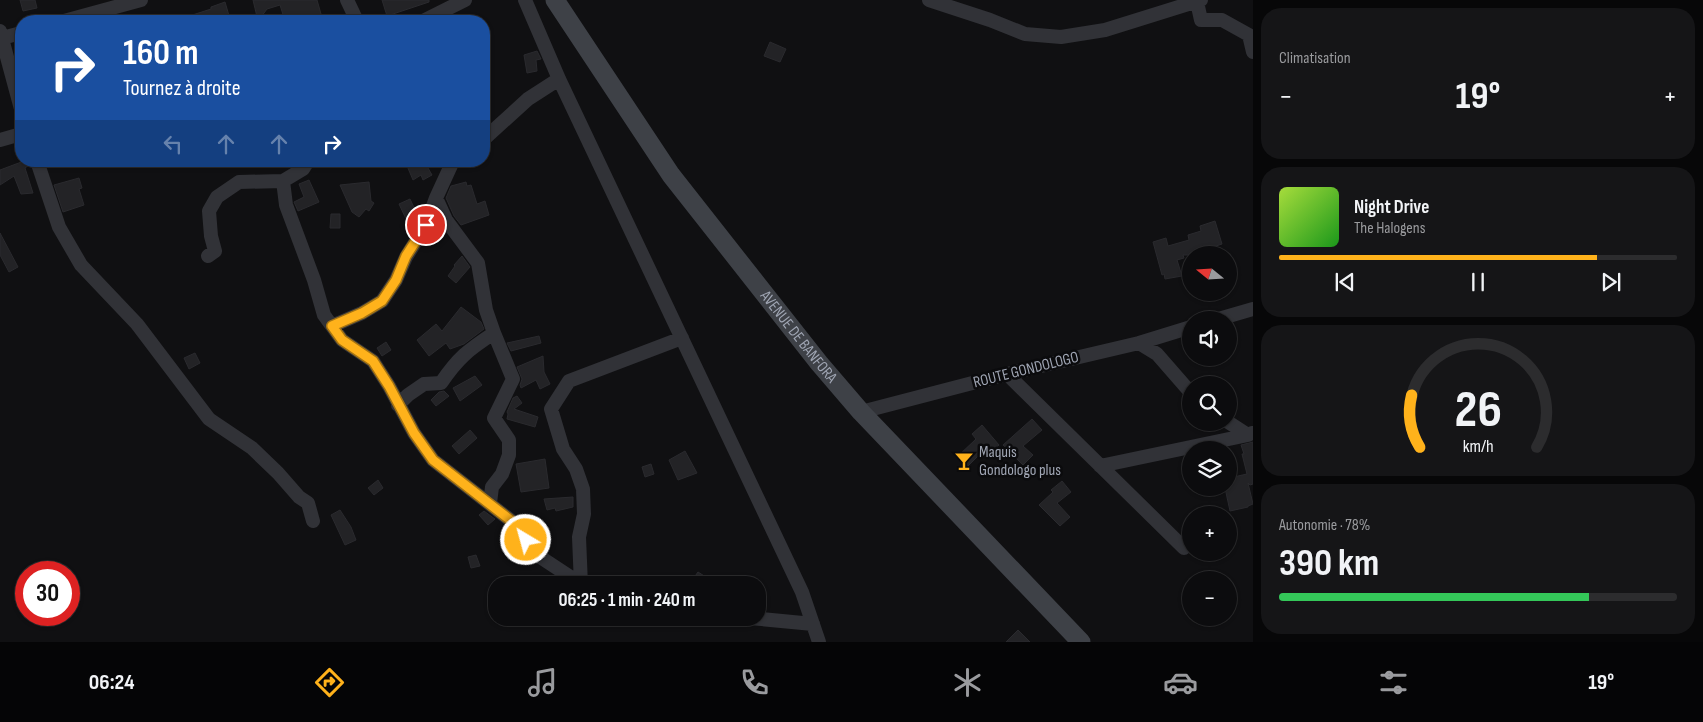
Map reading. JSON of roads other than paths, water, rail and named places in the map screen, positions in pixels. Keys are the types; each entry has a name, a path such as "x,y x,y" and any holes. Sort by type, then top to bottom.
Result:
{"main road":[{"name":"AVENUE DE BANFORA","path":"554,0 671,175 819,363 861,412 1081,642"}],"street":[{"path":"86,15 141,0"},
{"path":"347,0 354,15"},
{"path":"435,15 465,0"},
{"path":"525,0 559,79 802,592 819,642"},
{"path":"930,0 1025,34 1061,37 1105,30 1199,1 1201,20 1222,20 1249,35 1253,52"},
{"path":"15,34 1,35 15,87"},
{"path":"490,134 528,99 559,79"},
{"path":"0,140 15,136"},
{"path":"39,167 59,227 81,266 137,324 209,419 252,448 308,503 313,521"},
{"path":"208,256 215,251 211,236 209,212 216,197 239,182 283,181 304,167"},
{"path":"332,326 362,313 382,301 396,280 406,256 426,225 450,167"},
{"path":"283,181 286,204 314,280 324,315 342,340 373,361 389,386 414,433 433,460 518,526 534,553 569,576"},
{"path":"436,198 446,220 478,263 486,310 513,379 494,418 509,440 509,455 502,474 492,487 490,503"},
{"path":"1237,314 1253,309"},
{"name":"ROUTE GONDOLOGO","path":"861,412 1007,374 1138,343 1182,330"},
{"path":"398,405 408,394 424,384 441,383 469,349 494,333"},
{"path":"581,576 579,537 584,514 583,489 576,469 563,449 551,409 569,381 682,338"},
{"path":"1138,343 1158,354 1182,382"},
{"path":"1007,374 1182,546"},
{"path":"1237,427 1250,434"},
{"path":"1100,466 1250,434"},
{"path":"766,620 813,624"}],"place":[{"name":"Maquis Gondologo plus","path":"964,461"}]}
